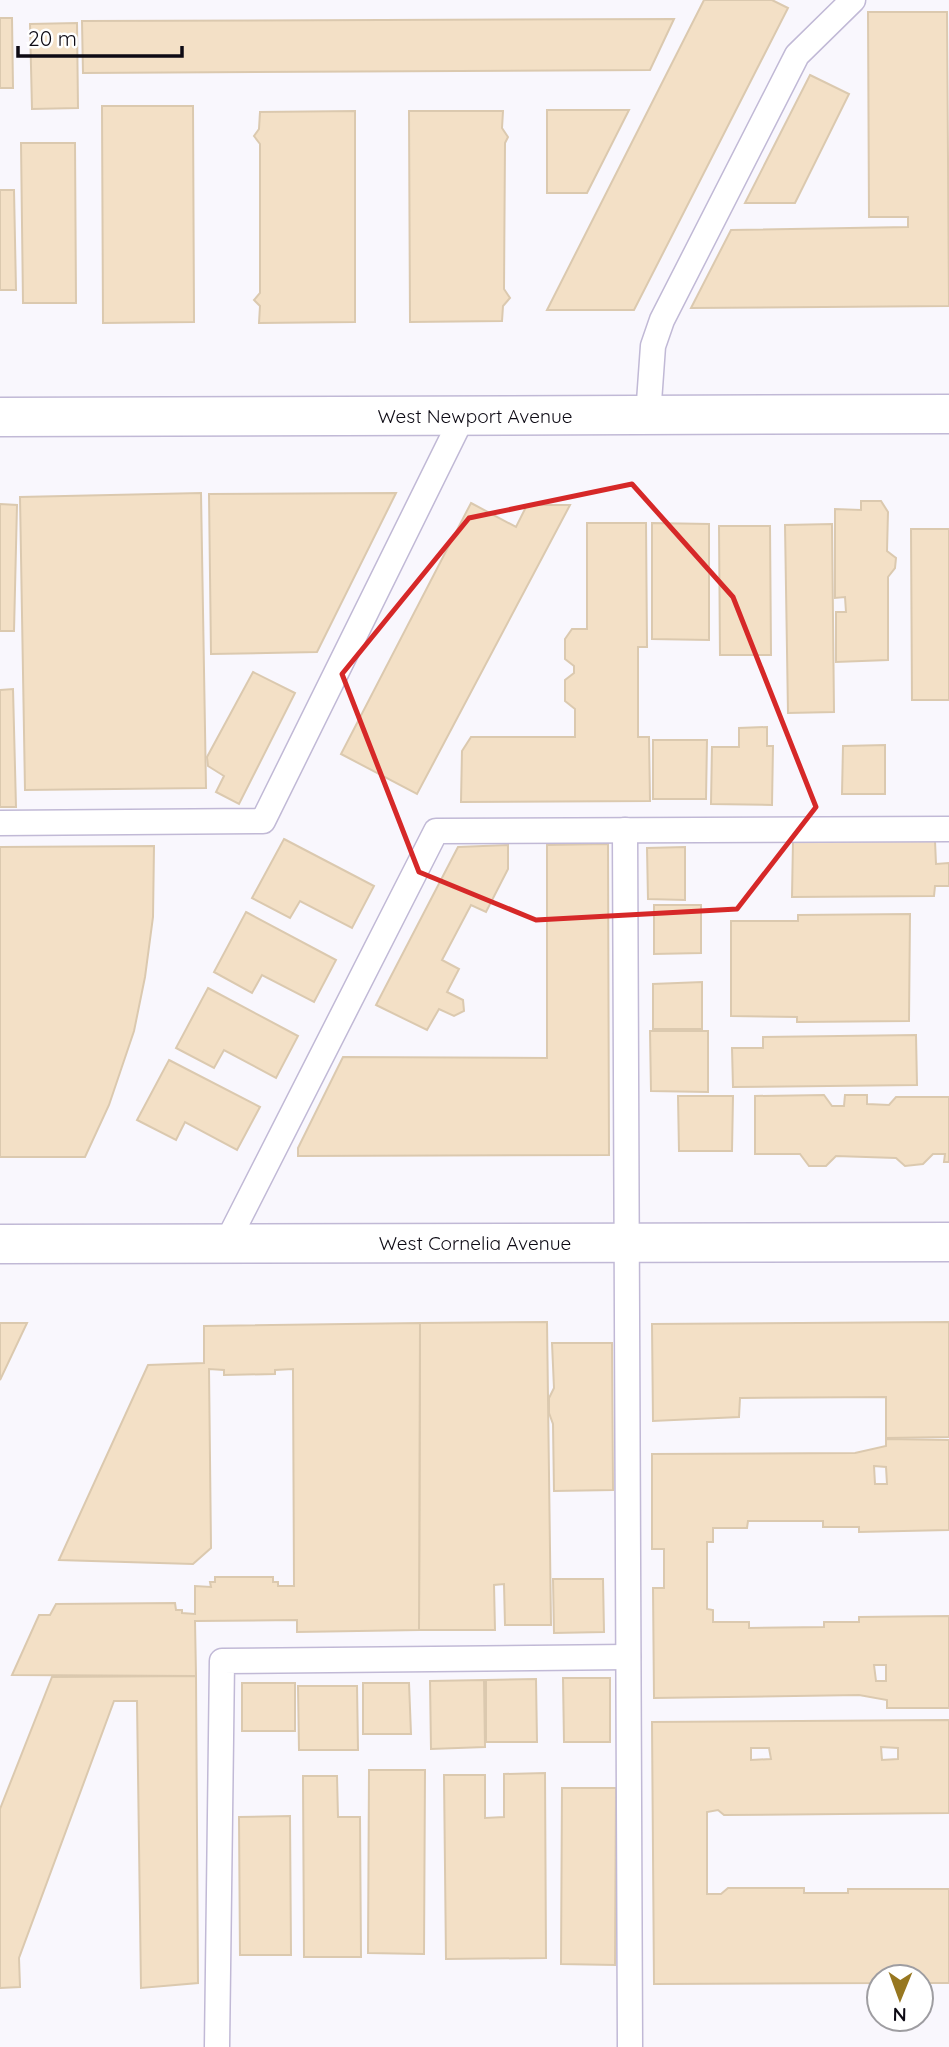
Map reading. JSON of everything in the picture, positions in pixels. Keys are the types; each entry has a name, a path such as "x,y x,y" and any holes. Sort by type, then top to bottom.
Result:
{"street":[{"name":"West Newport Avenue","path":"0,417 949,414"},
{"name":"West Cornelia Avenue","path":"0,1244 949,1242"}],"lane":[{"path":"648,416 653,346 662,320 797,55 853,0"},
{"path":"0,823 263,821 463,416"},
{"path":"226,1244 436,831 949,829"},
{"path":"625,830 630,2047"},
{"path":"217,2047 222,1661 628,1657"}],"highlighted area":[{"path":"632,484 733,597 816,807 737,909 536,920 419,872 342,674 469,518"}],"building":[{"path":"704,0 772,0 788,8 634,310 547,310"},
{"path":"868,12 947,12 949,306 691,308 731,230 908,227 908,217 869,217"},
{"path":"0,18 12,18 13,88 0,88"},
{"path":"674,19 650,70 83,73 82,21"},
{"path":"77,23 78,108 32,109 30,24"},
{"path":"810,75 849,94 795,203 745,203"},
{"path":"102,106 193,106 194,322 103,323"},
{"path":"547,110 629,110 587,193 547,193"},
{"path":"355,111 355,322 259,323 260,306 254,300 260,293 260,144 254,136 259,129 260,112"},
{"path":"409,111 503,111 502,128 508,137 505,143 504,289 510,298 503,306 502,321 410,322"},
{"path":"21,143 75,143 76,303 23,303"},
{"path":"0,190 14,190 16,290 0,290"},
{"path":"201,493 206,788 25,790 20,497"},
{"path":"396,493 317,652 211,654 209,494"},
{"path":"861,501 881,501 888,512 887,551 896,558 895,568 888,577 888,660 836,662 836,612 846,612 845,597 835,598 835,509 861,510"},
{"path":"471,503 516,527 527,505 570,505 417,794 341,754"},
{"path":"0,504 17,505 14,631 0,631"},
{"path":"587,523 646,523 647,647 638,647 638,737 649,737 650,801 461,802 462,751 471,737 575,737 575,709 565,701 565,680 574,673 574,666 565,659 565,639 572,629 587,629"},
{"path":"652,523 709,524 709,640 652,639"},
{"path":"832,524 834,712 788,713 785,525"},
{"path":"719,526 770,526 771,655 720,655"},
{"path":"911,529 949,529 949,700 912,700"},
{"path":"253,672 295,693 239,804 216,792 224,776 208,766 207,757"},
{"path":"13,689 16,807 0,807 0,690"},
{"path":"767,727 767,746 773,746 772,805 711,804 712,747 739,747 739,728"},
{"path":"653,740 707,740 706,799 653,799"},
{"path":"885,745 885,794 842,794 843,746"},
{"path":"284,839 374,886 352,928 300,901 290,918 252,898"},
{"path":"793,841 935,841 936,864 949,863 949,886 935,886 934,896 792,897"},
{"path":"608,844 609,1155 298,1156 298,1148 343,1057 547,1058 547,845"},
{"path":"508,845 508,869 486,912 471,905 442,960 459,969 447,992 463,1000 464,1011 454,1016 439,1009 427,1030 376,1005 458,847"},
{"path":"154,846 153,917 134,1031 109,1105 85,1157 0,1157 0,847"},
{"path":"685,847 685,900 648,899 647,848"},
{"path":"654,905 701,905 701,953 654,954"},
{"path":"246,912 336,960 314,1002 262,975 252,993 214,972"},
{"path":"910,914 909,1021 797,1022 797,1017 731,1016 731,921 798,921 798,915"},
{"path":"702,982 702,1029 653,1029 653,984"},
{"path":"208,988 298,1036 276,1078 224,1050 214,1068 176,1048"},
{"path":"650,1031 708,1031 708,1092 651,1091"},
{"path":"916,1035 917,1085 733,1087 732,1048 763,1048 763,1037"},
{"path":"169,1060 260,1107 237,1150 185,1122 176,1140 137,1120"},
{"path":"824,1095 832,1106 844,1106 845,1095 867,1095 867,1104 889,1105 896,1097 949,1097 949,1162 944,1162 945,1154 933,1154 923,1164 905,1166 896,1158 836,1156 826,1166 809,1166 800,1154 755,1154 755,1096"},
{"path":"678,1096 733,1096 732,1151 679,1151"},
{"path":"547,1322 551,1625 505,1625 504,1584 494,1585 495,1630 419,1630 420,1323"},
{"path":"949,1322 949,1437 886,1438 886,1397 740,1398 739,1417 653,1421 652,1324"},
{"path":"0,1323 27,1323 0,1380"},
{"path":"420,1323 419,1630 297,1632 297,1620 195,1621 196,1676 12,1675 39,1615 50,1615 56,1604 175,1603 176,1610 195,1614 195,1586 211,1587 210,1582 215,1582 215,1577 273,1577 273,1582 278,1582 278,1586 294,1586 293,1369 275,1370 275,1374 224,1375 224,1370 209,1369 211,1548 193,1564 59,1560 148,1365 204,1363 204,1326"},
{"path":"552,1343 612,1343 613,1490 554,1491 553,1424 549,1413 549,1398 554,1388"},
{"path":"886,1439 949,1440 949,1530 859,1532 859,1527 823,1527 823,1521 748,1521 747,1528 713,1528 713,1542 707,1542 707,1609 713,1610 713,1622 749,1622 749,1628 824,1627 824,1622 859,1622 859,1617 949,1616 949,1708 887,1708 887,1700 859,1695 654,1698 653,1588 664,1588 664,1549 652,1549 652,1454 855,1453 886,1446","holes":["874,1466 886,1467 887,1484 875,1484","874,1665 886,1665 886,1681 876,1681"]},
{"path":"553,1579 603,1579 604,1632 554,1633"},
{"path":"196,1676 198,1983 141,1988 137,1701 114,1701 19,1958 20,1987 0,1988 0,1809 52,1677"},
{"path":"563,1678 610,1678 610,1742 564,1742"},
{"path":"536,1679 537,1742 486,1742 486,1680"},
{"path":"484,1680 485,1747 431,1749 430,1681"},
{"path":"242,1683 295,1683 295,1731 242,1731"},
{"path":"363,1683 409,1683 411,1734 363,1734"},
{"path":"298,1686 357,1686 358,1750 299,1750"},
{"path":"949,1720 949,1813 724,1815 718,1810 707,1812 707,1894 721,1894 728,1888 804,1888 804,1893 848,1893 848,1889 949,1889 949,1983 935,1983 935,1963 865,1963 865,1983 654,1984 652,1722","holes":["881,1747 898,1748 898,1759 882,1760","751,1748 769,1748 771,1759 751,1760"]},
{"path":"369,1770 425,1770 424,1954 368,1953"},
{"path":"545,1773 546,1958 446,1959 444,1775 485,1775 485,1818 504,1817 504,1774"},
{"path":"303,1776 337,1776 338,1817 360,1817 361,1957 304,1957"},
{"path":"562,1788 616,1788 615,1965 561,1964"},
{"path":"290,1816 291,1955 240,1955 239,1817"}]}
